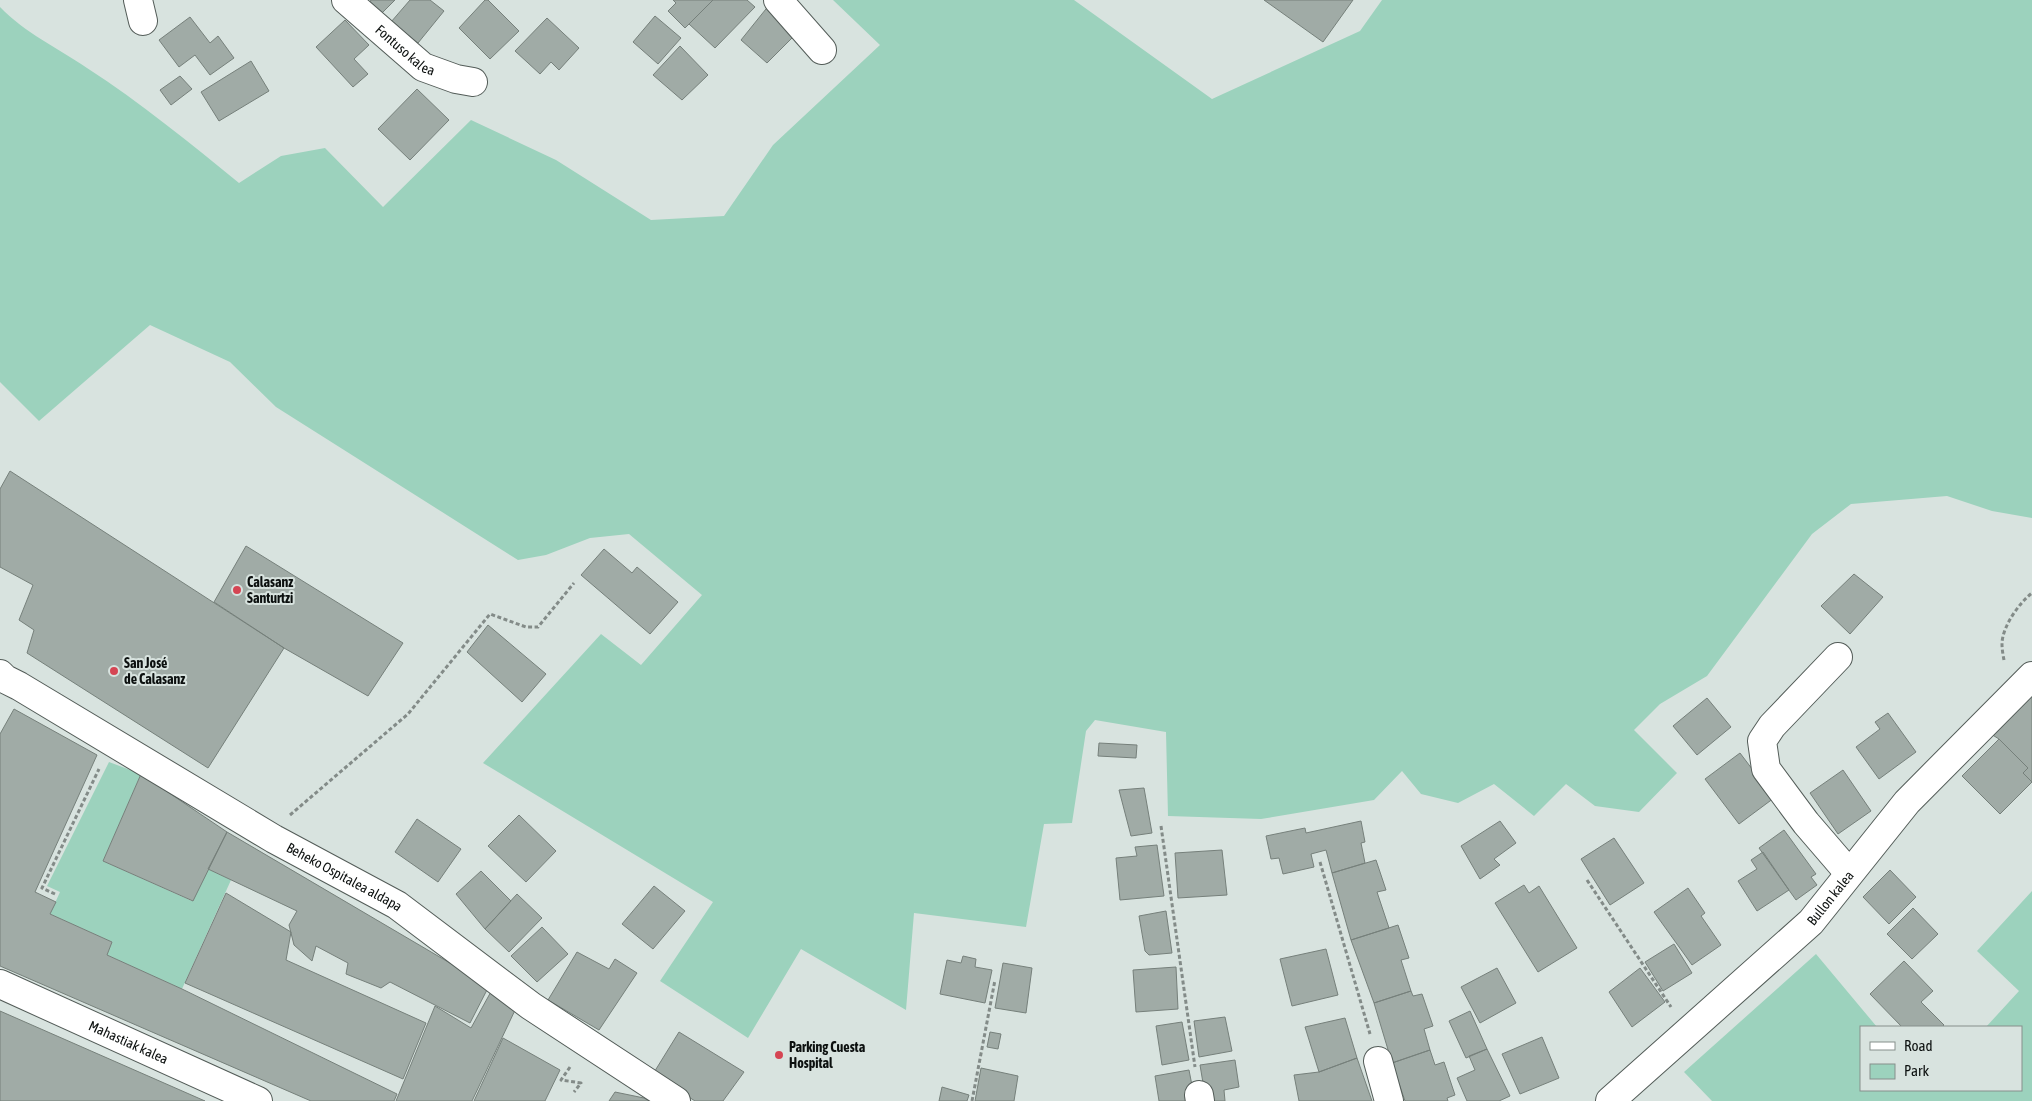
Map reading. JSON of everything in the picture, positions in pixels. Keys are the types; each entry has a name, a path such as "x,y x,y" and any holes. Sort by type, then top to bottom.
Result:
{"street":[{"name":"Fontuso kalea","path":"346,0 423,67 456,79 473,82"},
{"path":"778,0 822,50"},
{"path":"1838,658 1772,726 1762,742 1766,768 1806,823 1849,873"},
{"name":"Beheko Ospitalea aldapa","path":"1,680 19,686 274,840 397,905 531,1006 676,1101"},
{"name":"Bullon kalea","path":"1610,1101 1687,1030 1811,922 1907,802 2023,684"},
{"name":"Mahastiak kalea","path":"0,984 258,1101"},
{"path":"1378,1061 1389,1101"}],"path":[{"path":"288,817 408,714 490,614 526,627 538,627 574,583"},
{"path":"2023,684 2007,676 2002,643 2006,628 2024,599 2032,593"},
{"path":"55,894 42,888 102,762"},
{"path":"1161,826 1200,1098"},
{"path":"1320,862 1378,1061"},
{"path":"1588,880 1687,1030"},
{"path":"972,1101 995,980"},
{"path":"571,1065 561,1080 581,1083 574,1092"}],"green space":[{"path":"833,0 1074,0 1212,99 1360,31 1382,0 2032,0 2032,518 1992,511 1947,496 1851,504 1812,534 1707,676 1660,704 1634,730 1677,773 1639,812 1595,806 1566,784 1534,816 1494,784 1458,803 1421,794 1402,771 1374,800 1261,819 1168,816 1166,732 1095,720 1086,731 1072,823 1044,824 1026,927 914,913 906,1010 801,949 748,1038 660,981 713,902 483,763 601,634 641,665 702,595 629,534 590,538 546,555 518,560 276,407 230,362 150,325 39,421 0,382 0,7 20,25 107,81 146,109 239,183 281,156 325,148 383,207 471,120 556,160 651,220 724,216 773,145 880,45"},
{"path":"109,762 141,774 103,861 192,901 208,869 231,880 182,989 107,955 112,942 50,914 60,892 47,886"},
{"path":"2032,891 2032,1101 1712,1101 1684,1072 1816,954 1876,1026 1860,1026 1860,1091 2022,1091 2022,1026 1987,1026 2019,991 1977,951"}],"building":[{"path":"371,0 395,0 381,14 369,3"},
{"path":"410,0 430,0 444,11 418,43 391,22"},
{"path":"485,0 488,0 519,31 490,59 459,28"},
{"path":"673,0 713,0 685,28 668,11 676,3"},
{"path":"713,0 747,0 755,7 715,48 689,24"},
{"path":"1264,0 1353,0 1323,42"},
{"path":"770,4 798,32 767,63 741,40"},
{"path":"655,16 681,38 658,64 633,42"},
{"path":"190,17 210,43 218,36 234,58 210,75 195,55 179,67 159,40"},
{"path":"547,18 579,48 559,70 551,62 540,74 515,51"},
{"path":"345,20 369,45 354,59 368,74 353,87 316,47"},
{"path":"680,46 708,75 682,100 653,75"},
{"path":"251,61 269,91 219,121 201,92"},
{"path":"180,76 192,89 171,105 160,90"},
{"path":"417,89 449,120 410,160 378,129"},
{"path":"10,471 284,648 208,768 27,653 34,630 19,620 33,585 0,567 0,489"},
{"path":"246,546 403,643 368,696 284,648 214,602"},
{"path":"604,549 632,573 637,567 678,602 650,634 581,575"},
{"path":"1854,574 1883,597 1850,634 1821,606"},
{"path":"488,625 546,674 522,702 467,652"},
{"path":"2032,687 2032,782 2023,773 2028,768 1999,739 1986,731"},
{"path":"1707,698 1731,727 1697,755 1673,726"},
{"path":"14,709 97,755 35,892 56,902 50,914 112,942 107,955 182,989 397,1094 394,1101 311,1101 0,966 0,734"},
{"path":"1888,713 1916,752 1879,779 1856,747 1880,729 1875,722"},
{"path":"1999,739 2028,768 2023,773 2032,782 2000,814 1962,776"},
{"path":"1099,743 1137,745 1136,758 1098,756"},
{"path":"1740,753 1774,798 1739,824 1705,779"},
{"path":"1843,770 1871,811 1838,834 1810,793"},
{"path":"141,774 227,832 193,901 103,861"},
{"path":"1144,788 1152,833 1131,836 1119,790"},
{"path":"519,815 556,851 526,882 488,846"},
{"path":"417,819 461,849 438,882 395,852"},
{"path":"1361,821 1365,842 1361,843 1365,863 1332,873 1326,850 1311,854 1314,867 1283,874 1279,858 1271,859 1266,836 1305,828 1306,833"},
{"path":"1500,821 1516,843 1494,859 1500,865 1480,879 1461,846"},
{"path":"1784,830 1816,874 1811,877 1817,885 1796,900 1759,848"},
{"path":"227,832 489,986 470,1023 390,982 381,988 346,974 348,963 316,946 312,961 294,945 289,925 297,911 208,869"},
{"path":"1614,838 1644,883 1610,905 1581,859"},
{"path":"1157,845 1164,896 1120,900 1116,858 1137,856 1135,847"},
{"path":"1222,850 1227,895 1178,898 1175,853"},
{"path":"1763,852 1789,890 1757,911 1738,881 1757,869 1751,860"},
{"path":"1376,860 1386,890 1377,892 1389,928 1351,940 1332,873"},
{"path":"1890,870 1916,897 1889,924 1863,897"},
{"path":"481,871 511,901 485,929 456,894"},
{"path":"1524,885 1529,893 1539,886 1577,948 1538,972 1495,903"},
{"path":"654,886 685,911 653,949 622,924"},
{"path":"1688,888 1705,913 1701,916 1721,945 1692,965 1654,912"},
{"path":"226,893 291,932 286,960 426,1023 403,1079 185,983"},
{"path":"517,894 542,918 509,952 485,929"},
{"path":"1913,908 1938,934 1912,959 1887,934"},
{"path":"1166,911 1172,953 1149,955 1145,951 1139,916"},
{"path":"1398,925 1409,958 1401,960 1411,991 1374,1003 1351,940"},
{"path":"542,927 568,954 537,982 511,956"},
{"path":"1674,944 1692,973 1663,991 1645,962"},
{"path":"1326,949 1338,995 1292,1006 1280,959"},
{"path":"577,952 609,969 615,959 637,973 599,1030 548,1000"},
{"path":"963,956 976,959 975,967 992,970 985,1003 940,994 947,960 961,963"},
{"path":"1904,961 1933,991 1921,1002 1944,1025 1901,1026 1870,994"},
{"path":"1003,963 1032,968 1026,1013 995,1008"},
{"path":"1176,967 1178,1009 1136,1012 1133,970"},
{"path":"1497,968 1516,1003 1480,1023 1461,987"},
{"path":"1640,968 1665,1002 1632,1027 1609,992"},
{"path":"493,988 517,1006 472,1101 396,1101 435,1006 471,1028"},
{"path":"1411,991 1413,996 1422,994 1433,1026 1424,1029 1430,1050 1392,1063 1374,1003"},
{"path":"0,1011 205,1101 0,1101"},
{"path":"1470,1011 1487,1049 1466,1058 1449,1021"},
{"path":"1225,1017 1232,1051 1199,1057 1194,1021"},
{"path":"1345,1018 1357,1058 1319,1072 1305,1027"},
{"path":"1182,1022 1189,1060 1162,1065 1156,1026"},
{"path":"679,1032 744,1072 723,1101 695,1101 653,1074"},
{"path":"990,1032 1001,1034 998,1049 987,1047"},
{"path":"1542,1037 1559,1078 1520,1094 1502,1054"},
{"path":"503,1038 560,1070 545,1101 474,1101"},
{"path":"1487,1049 1510,1096 1499,1101 1467,1101 1457,1078 1475,1070 1469,1056"},
{"path":"1430,1050 1435,1065 1444,1062 1455,1095 1447,1098 1448,1101 1405,1101 1392,1063"},
{"path":"1357,1058 1372,1101 1299,1101 1294,1075 1319,1072"},
{"path":"1235,1060 1239,1087 1224,1090 1225,1101 1206,1101 1200,1065"},
{"path":"981,1068 1018,1076 1014,1101 975,1101"},
{"path":"1189,1070 1195,1101 1159,1101 1155,1076"},
{"path":"942,1087 969,1095 967,1101 939,1101"},
{"path":"615,1092 644,1098 649,1101 609,1101"}],"place":[{"name":"Calasanz Santurtzi","path":"237,590"},
{"name":"San José de Calasanz","path":"114,671"},
{"name":"Parking Cuesta Hospital","path":"779,1055"}]}
